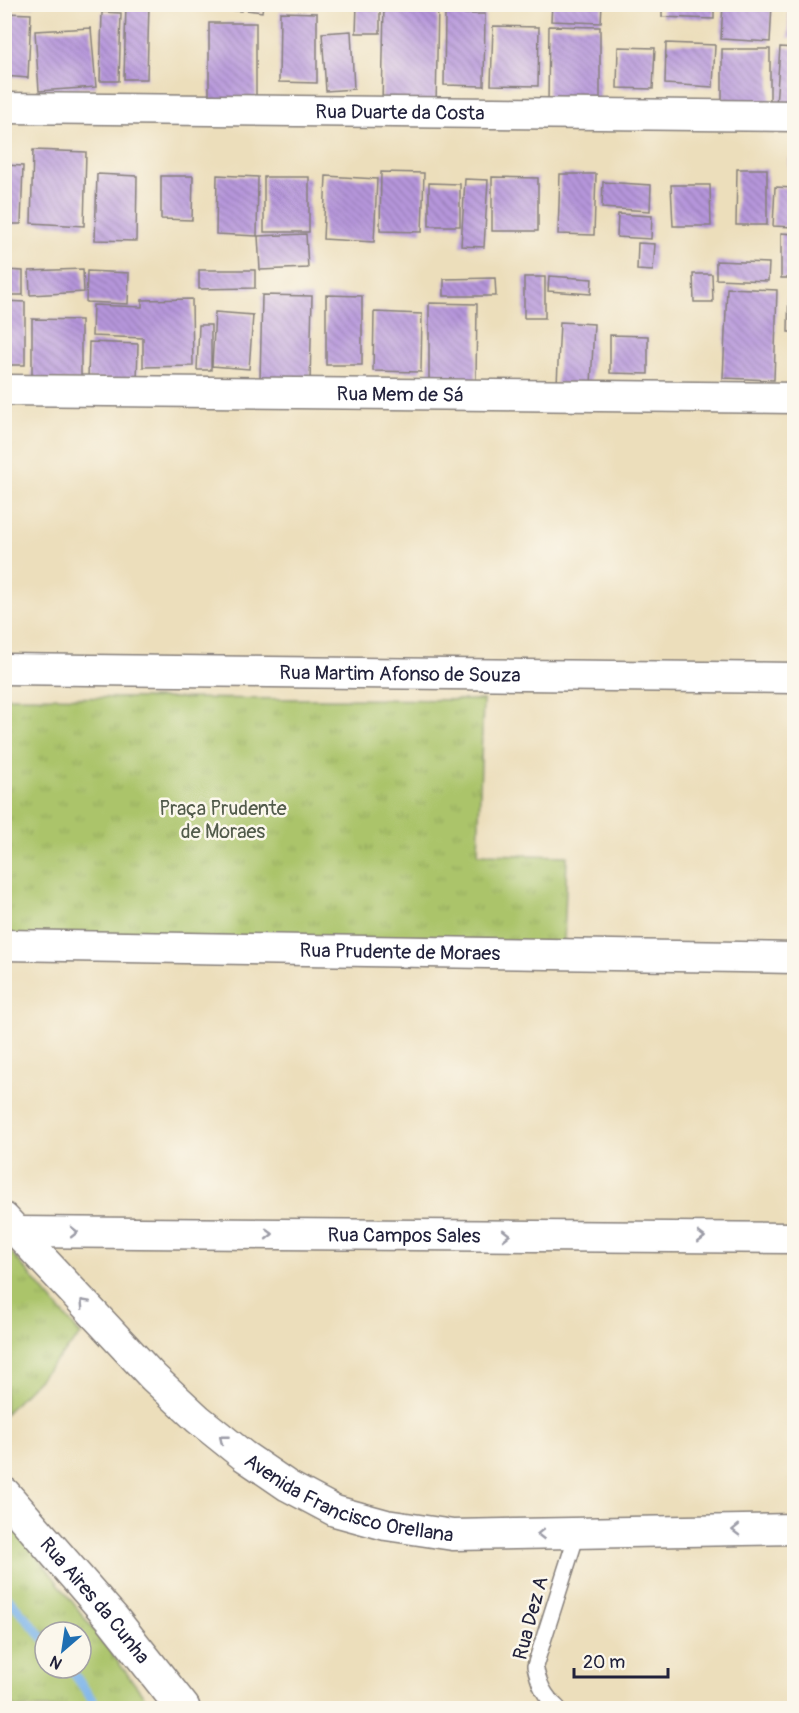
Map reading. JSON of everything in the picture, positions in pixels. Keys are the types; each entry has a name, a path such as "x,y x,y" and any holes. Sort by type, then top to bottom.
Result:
{"street":[{"name":"Rua Duarte da Costa","path":"4,108 795,116"},
{"name":"Rua Mem de Sá","path":"4,390 795,398"},
{"name":"Rua Martim Afonso de Souza","path":"4,669 795,678"},
{"name":"Rua Prudente de Moraes","path":"4,945 795,958"},
{"name":"Rua Campos Sales","path":"8,1231 795,1238"},
{"name":"Avenida Francisco Orellana","path":"8,1231 198,1419 270,1474 335,1511 386,1525 453,1535 795,1529"},
{"name":"Rua Aires da Cunha","path":"4,1494 112,1618 183,1708"}],"lane":[{"name":"Rua Dez A","path":"558,1708 548,1699 540,1686 535,1666 577,1534"}],"green space":[{"name":"Praça Prudente de Moraes","path":"5,697 483,700 478,854 567,856 564,945 5,939"},
{"path":"5,1245 81,1335 5,1414"},
{"path":"4,1512 86,1620 33,1620 33,1680 93,1680 93,1629 153,1708 15,1708 5,1696"}],"building":[{"path":"6,4 34,4 34,7 6,6"},
{"path":"126,4 149,4 147,79 124,79"},
{"path":"213,4 242,4 242,11 213,9"},
{"path":"248,4 263,4 262,12 247,10"},
{"path":"357,4 380,4 380,33 356,33"},
{"path":"384,4 438,4 436,106 382,105"},
{"path":"552,4 602,4 601,23 551,21"},
{"path":"662,4 714,4 714,19 662,17"},
{"path":"723,4 772,4 770,42 721,39"},
{"path":"789,4 794,4 794,38 788,38"},
{"path":"102,12 121,13 119,81 100,81"},
{"path":"280,12 317,13 317,83 279,82"},
{"path":"4,13 31,14 28,78 4,76"},
{"path":"445,14 485,14 484,86 444,85"},
{"path":"209,23 256,23 256,104 209,103"},
{"path":"493,26 539,27 538,86 491,85"},
{"path":"549,26 600,27 600,105 548,105"},
{"path":"91,28 96,87 39,91 35,31"},
{"path":"351,31 354,89 326,91 322,33"},
{"path":"666,43 715,45 713,87 665,84"},
{"path":"618,47 655,48 653,89 617,88"},
{"path":"780,47 794,48 794,107 776,106"},
{"path":"722,49 770,49 770,108 722,109"},
{"path":"33,150 86,152 84,226 31,223"},
{"path":"789,158 794,158 794,185 789,185"},
{"path":"4,165 23,166 21,224 4,224"},
{"path":"737,169 767,169 767,225 736,225"},
{"path":"381,172 424,173 422,232 380,231"},
{"path":"97,174 137,176 136,241 95,240"},
{"path":"560,174 596,174 594,235 558,234"},
{"path":"217,175 258,177 257,236 216,234"},
{"path":"161,176 193,176 192,220 161,219"},
{"path":"326,176 377,179 374,242 323,239"},
{"path":"264,177 309,177 309,232 264,232"},
{"path":"492,177 538,178 538,231 492,231"},
{"path":"465,179 488,180 484,247 461,246"},
{"path":"603,182 651,185 650,211 602,208"},
{"path":"429,183 460,184 460,226 429,226"},
{"path":"671,185 710,185 711,226 673,226"},
{"path":"775,187 794,188 794,227 773,226"},
{"path":"618,214 652,216 651,239 617,237"},
{"path":"781,233 794,234 794,278 781,278"},
{"path":"306,234 308,268 260,270 258,236"},
{"path":"638,243 655,244 653,271 637,270"},
{"path":"716,261 769,263 768,281 716,279"},
{"path":"83,269 84,292 30,295 29,271"},
{"path":"4,270 23,271 23,295 4,295"},
{"path":"199,270 255,270 255,288 199,289"},
{"path":"87,271 129,273 128,304 86,302"},
{"path":"693,274 712,274 713,302 694,302"},
{"path":"549,276 592,279 591,294 548,291"},
{"path":"524,277 545,277 545,318 524,318"},
{"path":"495,278 496,296 444,296 444,279"},
{"path":"789,282 794,282 794,332 788,332"},
{"path":"727,288 777,290 774,380 723,378"},
{"path":"262,295 312,296 310,383 260,381"},
{"path":"326,295 362,296 362,365 326,365"},
{"path":"192,299 193,366 143,367 143,338 92,336 93,305 142,307 142,300"},
{"path":"4,301 25,302 25,365 4,365"},
{"path":"429,303 477,304 476,381 429,380"},
{"path":"215,312 253,315 249,369 212,366"},
{"path":"374,312 422,314 421,372 373,371"},
{"path":"32,319 81,320 81,381 32,381"},
{"path":"560,322 594,324 591,385 557,384"},
{"path":"199,325 211,325 211,370 197,370"},
{"path":"610,335 648,336 648,374 610,373"},
{"path":"89,342 138,344 137,381 88,379"}],"waterway":[{"path":"4,1593 33,1626"},
{"path":"78,1680 98,1708"}]}
